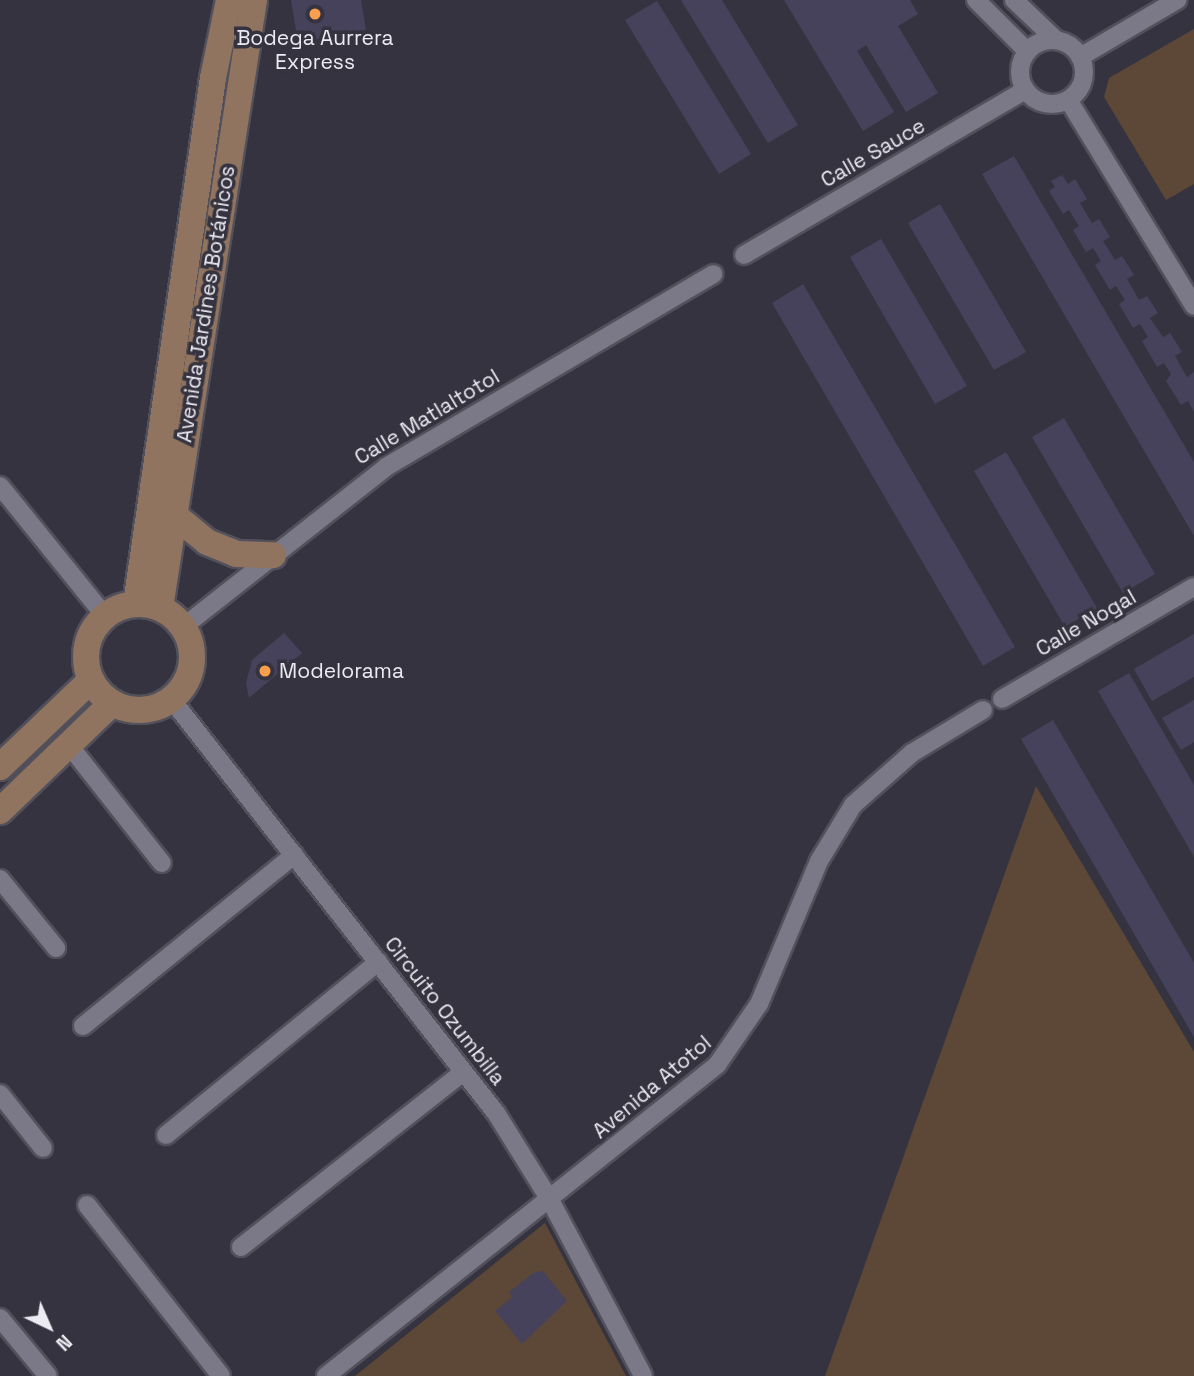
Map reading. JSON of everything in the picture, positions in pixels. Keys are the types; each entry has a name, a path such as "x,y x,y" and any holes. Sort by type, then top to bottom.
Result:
{"street":[{"name":"Avenida Jardines Botánicos","path":"148,606 208,113 229,0"},
{"name":"Avenida Jardines Botánicos","path":"148,606 174,515 254,0"},
{"path":"976,0 1027,51"},
{"path":"1014,0 1056,40 1070,46 1080,57 1081,85 1069,101 1050,105 1025,90 1020,64 1027,51 1040,42 1056,40"},
{"path":"1080,57 1177,0"},
{"name":"Calle Sauce","path":"744,256 1025,90"},
{"path":"1069,101 1194,306"},
{"name":"Calle Matlaltotol","path":"183,627 386,467 713,274"},
{"path":"0,486 105,616"},
{"path":"174,515 207,542 236,554 272,555"},
{"name":"Calle Nogal","path":"1002,699 1194,587"},
{"path":"148,606 183,627 192,652 189,678 172,700 142,712 111,704 90,681 84,658 90,634 105,616 148,606"},
{"path":"0,767 90,681"},
{"name":"Circuito Ozumbilla","path":"172,700 496,1113 550,1200 643,1376"},
{"path":"0,811 111,704"},
{"name":"Avenida Atotol","path":"326,1376 550,1200 724,1057 759,1004 819,861 853,804 912,753 983,710"},
{"path":"69,745 162,863"},
{"path":"83,1026 293,855"},
{"path":"0,879 56,948"},
{"path":"166,1135 378,962"},
{"path":"241,1247 463,1072"},
{"path":"0,1094 43,1148"},
{"path":"88,1205 221,1376"},
{"path":"0,1318 48,1376"}],"shaded area":[{"path":"1194,29 1194,184 1166,200 1104,97 1109,78"},
{"path":"1036,786 1194,1052 1194,1376 825,1376"},
{"path":"545,1223 626,1376 355,1376"}],"building":[{"path":"291,0 361,0 366,30 298,43"},
{"path":"681,0 722,0 798,125 768,143"},
{"path":"784,0 910,0 918,14 898,26 938,93 906,112 866,45 857,51 894,112 863,131"},
{"path":"657,1 751,154 719,174 625,20"},
{"path":"1014,156 1194,462 1194,536 982,174"},
{"path":"1062,175 1068,184 1075,179 1087,199 1080,203 1092,223 1099,219 1110,237 1103,241 1115,260 1122,256 1134,275 1127,279 1139,300 1147,296 1158,313 1150,318 1163,337 1170,333 1182,352 1175,356 1187,377 1194,372 1194,412 1188,401 1181,405 1166,381 1171,374 1164,363 1157,367 1142,341 1148,337 1140,324 1133,328 1119,304 1125,300 1116,286 1110,290 1095,265 1101,261 1093,248 1086,252 1073,230 1079,226 1069,210 1063,214 1049,191 1055,187 1051,181"},
{"path":"940,204 1026,352 994,370 908,223"},
{"path":"881,239 967,386 935,404 850,257"},
{"path":"803,284 1015,647 983,666 772,303"},
{"path":"1064,418 1155,574 1123,593 1032,437"},
{"path":"1006,452 1097,608 1065,627 974,471"},
{"name":"Modelorama","path":"284,633 302,653 249,698 246,683 252,660"},
{"path":"1194,634 1194,677 1152,701 1134,669"},
{"path":"1129,673 1194,785 1194,857 1098,691"},
{"path":"1194,700 1194,742 1181,750 1162,718"},
{"path":"1053,720 1194,963 1194,1037 1021,739"},
{"path":"543,1271 567,1301 522,1344 495,1311 512,1297 509,1292 533,1273"}],"place":[{"name":"Bodega Aurrera Express","path":"315,14"},
{"name":"Modelorama","path":"265,671"}]}
